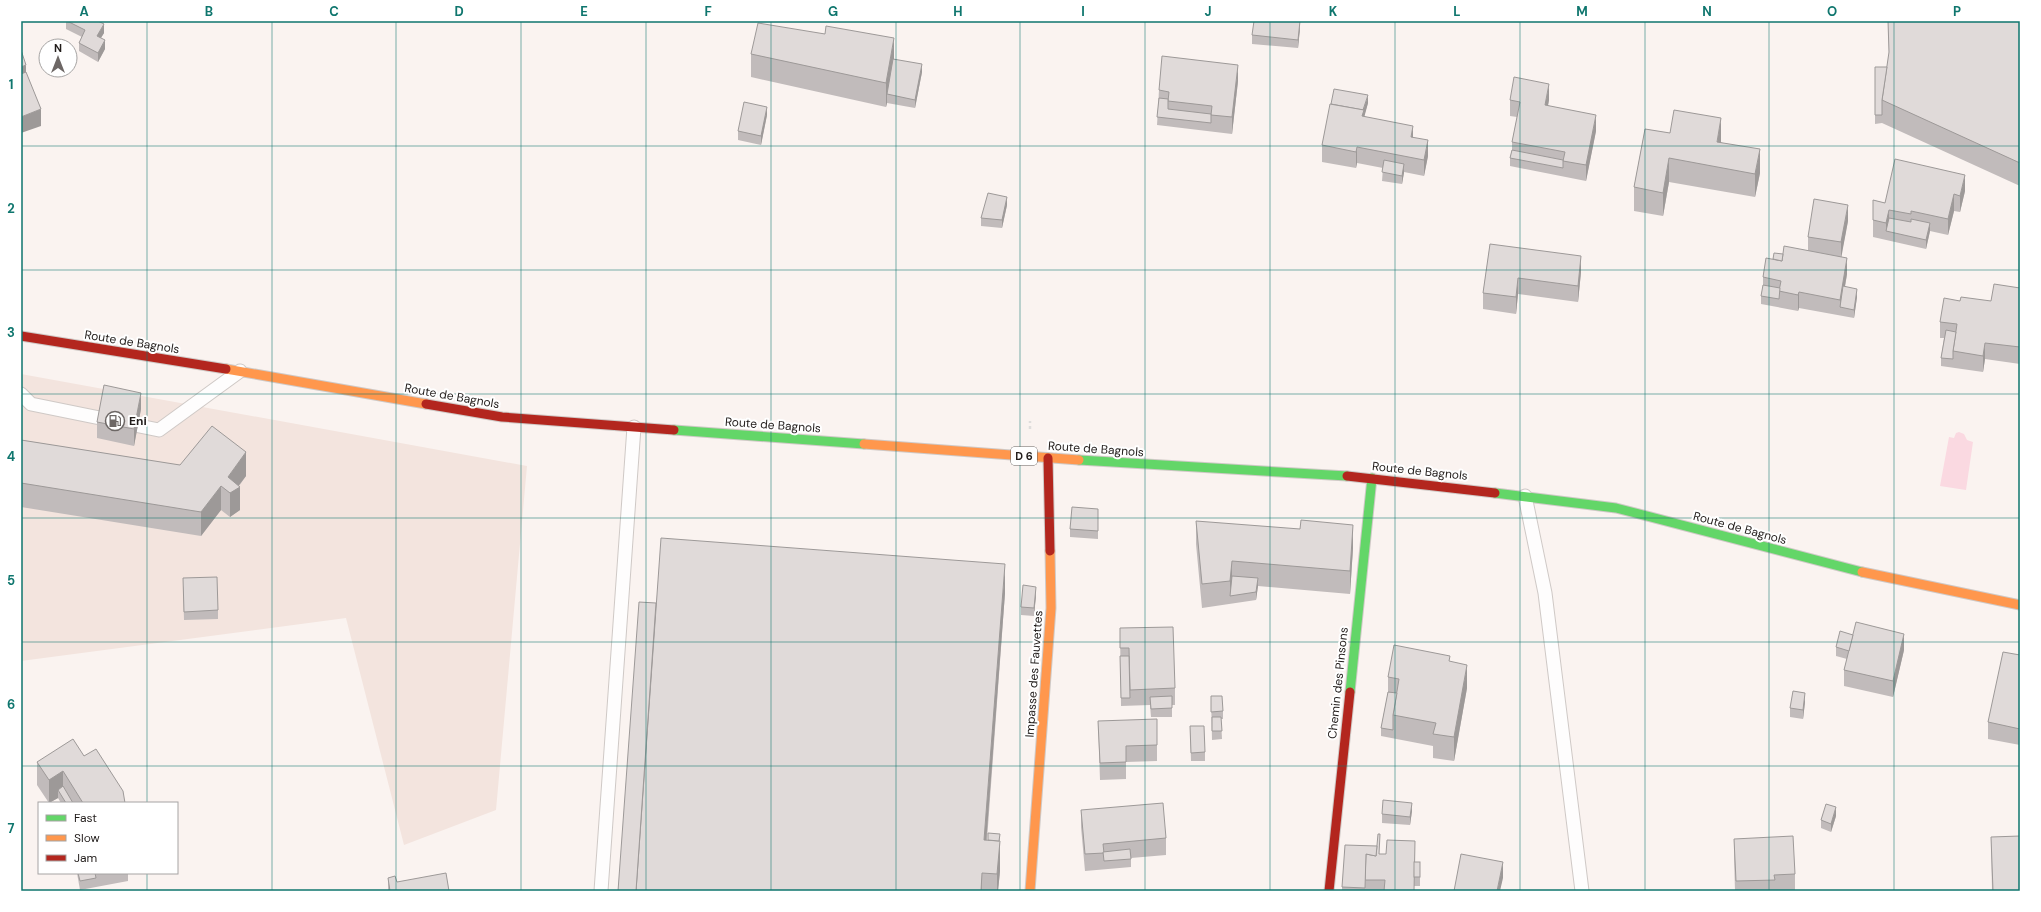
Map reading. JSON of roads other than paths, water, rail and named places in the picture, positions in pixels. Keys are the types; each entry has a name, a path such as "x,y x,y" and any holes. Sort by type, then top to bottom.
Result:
{"main road":[{"name":"Route de Bagnols","path":"21,336 240,371 502,417 1048,458 1372,478 1616,508 1834,566 2020,606"},
{"name":"Impasse des Fauvettes","path":"1030,891 1051,608 1048,458"},
{"name":"Chemin des Pinsons","path":"1329,891 1372,478"}],"lane":[{"path":"21,394 31,404 159,430 240,371"},
{"path":"600,891 634,427"},
{"path":"1524,496 1546,593 1582,891"}],"place":[{"name":"Eni","path":"115,421"}]}
